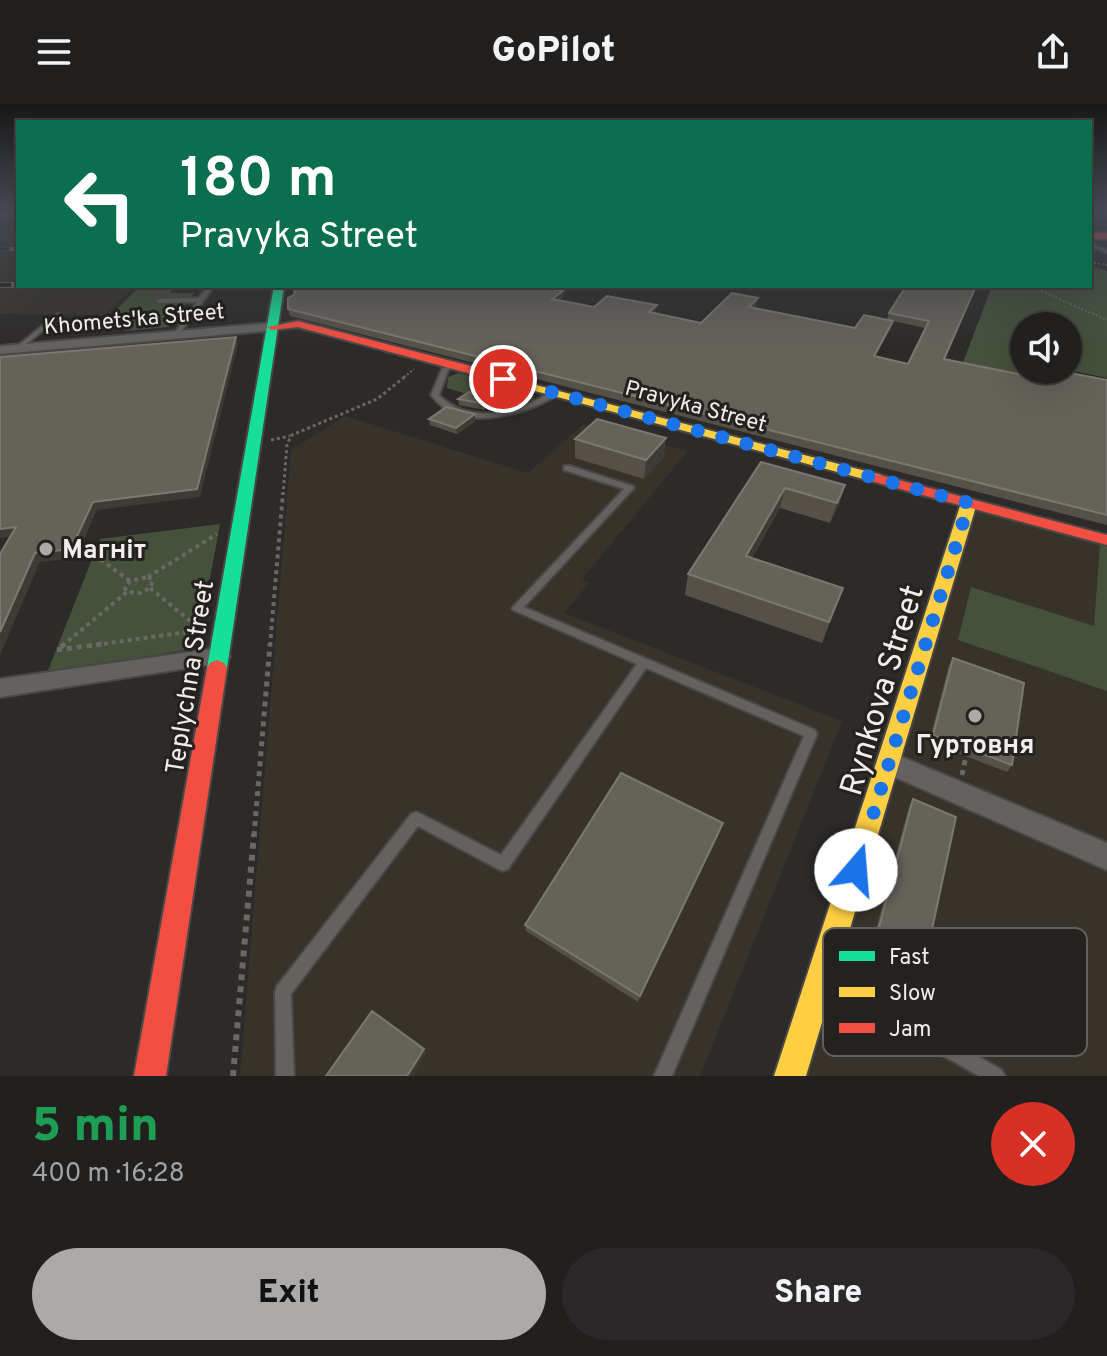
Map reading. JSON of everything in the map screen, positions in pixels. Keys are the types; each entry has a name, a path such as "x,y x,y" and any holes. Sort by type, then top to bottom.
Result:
{"street":[{"name":"Teplychna Street","path":"150,1076 279,288"},
{"name":"Pravyka Street","path":"272,327 298,324 1107,540"},
{"name":"Khomets'ka Street","path":"0,350 272,327"},
{"name":"Rynkova Street","path":"838,928 969,503"},
{"path":"0,688 219,656"},
{"path":"890,763 1107,857"},
{"name":"Rynkova Street","path":"790,1076 823,974"}],"lane":[{"path":"176,335 210,288"},
{"path":"159,301 201,300"},
{"path":"18,348 59,315"},
{"path":"453,365 445,369 435,395 442,406 476,416 535,405 556,393"},
{"path":"567,468 630,488 517,608 811,734 663,1076"},
{"path":"285,1076 283,992 416,818 503,864 644,663"},
{"path":"961,1056 996,1076"}],"path":[{"path":"1035,288 1107,320"},
{"path":"274,440 368,405 416,368 426,366"},
{"path":"233,1076 287,444 292,435"},
{"path":"127,592 125,588 130,581 148,577 218,534"},
{"path":"94,555 130,581"},
{"path":"148,577 153,580 150,588 140,593 127,592 57,650 201,630 150,588"}],"shaded area":[{"path":"0,253 16,253 16,288 133,288 105,315 0,314"},
{"path":"345,416 528,473 584,424 688,451 582,579 589,583 564,613 842,721 700,1076 240,1076 291,450"},
{"path":"969,503 1107,540 1107,1076 790,1076 823,970 823,1056 1087,1056 1087,928 836,928"}],"green space":[{"path":"1092,267 1107,271 1107,378 1082,373 1082,312 1010,312 1010,376 962,365 991,288 1092,288"},
{"path":"138,288 173,288 170,293 194,293 168,327 126,331 105,321"},
{"path":"459,373 534,393 533,400 505,405 447,388 448,377"},
{"path":"220,524 197,648 47,673 100,539"},
{"path":"1100,543 1107,545 1107,691 958,640 971,587 1094,626"}],"building":[{"path":"295,288 546,288 563,291 552,299 594,307 607,296 657,305 649,312 701,323 732,293 758,298 749,307 855,328 864,315 893,321 874,356 908,364 929,321 889,313 905,288 975,288 944,359 1010,372 1010,384 1082,384 1082,375 1107,380 1107,515 288,309 288,298 294,295"},
{"path":"236,337 197,489 93,502 71,549 35,553 0,632 0,554 16,527 0,529 0,357"},
{"path":"469,392 495,400 485,404 458,399"},
{"path":"446,407 475,414 456,428 429,419"},
{"path":"597,419 666,438 646,460 575,439"},
{"path":"761,462 845,485 837,503 785,488 746,556 843,588 829,622 688,574"},
{"name":"Гуртовня","path":"953,658 1024,683 1012,765 933,735"},
{"path":"621,773 723,823 640,996 525,925"},
{"path":"913,799 956,817 932,928 879,928"},
{"path":"372,1011 424,1049 407,1076 326,1076"}],"railway":[{"path":"0,285 16,285"}],"traffic: fast":[{"path":"217,668 279,288"}],"traffic: slow":[{"path":"505,379 876,478"},
{"path":"836,928 969,503"},
{"path":"790,1076 823,970"}],"traffic: jam":[{"path":"272,327 298,324 505,379"},
{"path":"876,478 1107,540"},
{"path":"150,1076 217,668"}],"place":[{"name":"Магніт","path":"46,549"},
{"name":"Гуртовня","path":"975,716"}],"route":[{"path":"503,379 969,503 856,870"}]}
